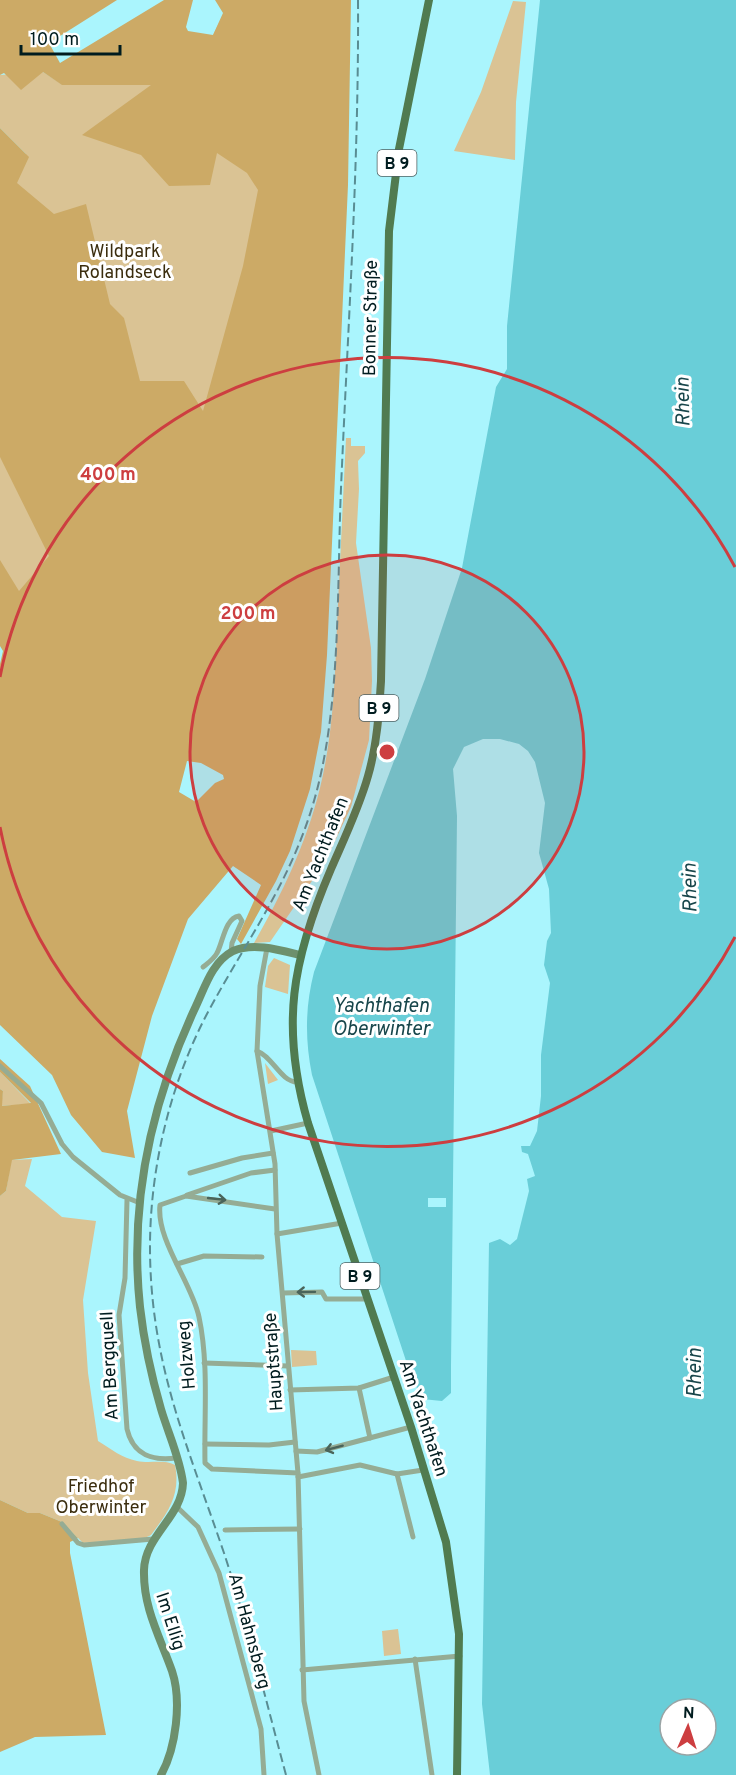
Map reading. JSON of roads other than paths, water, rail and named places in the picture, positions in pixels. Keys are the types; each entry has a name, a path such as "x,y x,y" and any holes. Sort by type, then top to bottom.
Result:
{"main road":[{"name":"Bonner Straße","path":"382,639 389,231 399,149 429,0"},
{"name":"Am Yachthafen","path":"382,639 378,724 369,775 323,887 300,955 293,996 291,1039 297,1082 308,1123 411,1427 446,1542 457,1615 460,1656 458,1775"}],"street":[{"path":"203,967 215,956 229,922 232,918 239,916 242,921 231,952"},
{"path":"62,1524 78,1543 84,1545 153,1539 177,1507 183,1483 152,1379 143,1330 138,1271 140,1203 150,1140 165,1081 211,974 231,952 241,948 267,948 300,955"},
{"name":"Hauptstraße","path":"267,948 260,986 257,1051 271,1131 275,1170 275,1209 298,1475 302,1670 308,1724 319,1775"},
{"path":"257,1051 267,1057 290,1081 297,1082"},
{"path":"0,1066 41,1103 62,1144 73,1157 128,1200 140,1203"},
{"path":"271,1131 308,1123"},
{"path":"190,1173 242,1158 273,1153"},
{"path":"186,1196 250,1173 275,1170"},
{"path":"186,1196 275,1209"},
{"name":"Holzweg","path":"186,1196 160,1205 161,1218 198,1315 204,1363 205,1463 212,1469 298,1475"},
{"name":"Am Bergquell","path":"128,1200 125,1278 119,1315 127,1429 129,1438 139,1452 155,1459 176,1458"},
{"path":"277,1234 342,1223"},
{"path":"177,1264 204,1256 262,1257"},
{"path":"282,1289 322,1292 326,1299 368,1299"},
{"path":"204,1363 288,1366"},
{"path":"290,1390 359,1388 394,1377"},
{"path":"359,1388 370,1438"},
{"path":"296,1451 317,1452 411,1427"},
{"path":"205,1444 269,1445 295,1442"},
{"path":"298,1475 360,1465 397,1474 423,1470"},
{"path":"397,1474 413,1537"},
{"name":"Am Hahnsberg","path":"177,1507 198,1527 219,1572 261,1729 264,1775"},
{"path":"225,1530 300,1529"},
{"name":"Im Ellig","path":"153,1539 145,1560 146,1600 151,1620 172,1672 176,1702 171,1754 161,1775"},
{"path":"302,1670 460,1656"},
{"path":"415,1659 432,1775"}],"water":[{"path":"540,0 736,0 736,1775 490,1775 482,1704 489,1243 500,1239 510,1245 517,1239 529,1191 527,1179 535,1176 528,1154 522,1152 521,1146 530,1146 537,1131 541,1096 541,1055 550,983 544,965 547,941 551,933 549,889 539,853 545,803 535,762 528,751 519,744 500,739 483,739 464,747 453,769 457,816 451,1393 442,1401 422,1399 410,1373 312,1075 307,1036 314,972 425,679 462,568 496,387 507,369 507,326"}],"railway":[{"path":"286,1775 241,1608 184,1438 163,1364 151,1285 151,1212 159,1153 183,1066 208,1012 270,905 296,851 317,790 325,755 336,640 355,183 358,0"}],"park label":[{"name":"Wildpark Rolandseck","path":"125,261"},
{"name":"Friedhof Oberwinter","path":"101,1496"}],"water label":[{"name":"Rhein","path":"682,402"},
{"name":"Rhein","path":"689,888"},
{"name":"Yachthafen Oberwinter","path":"381,1016"},
{"name":"Rhein","path":"694,1373"}]}
